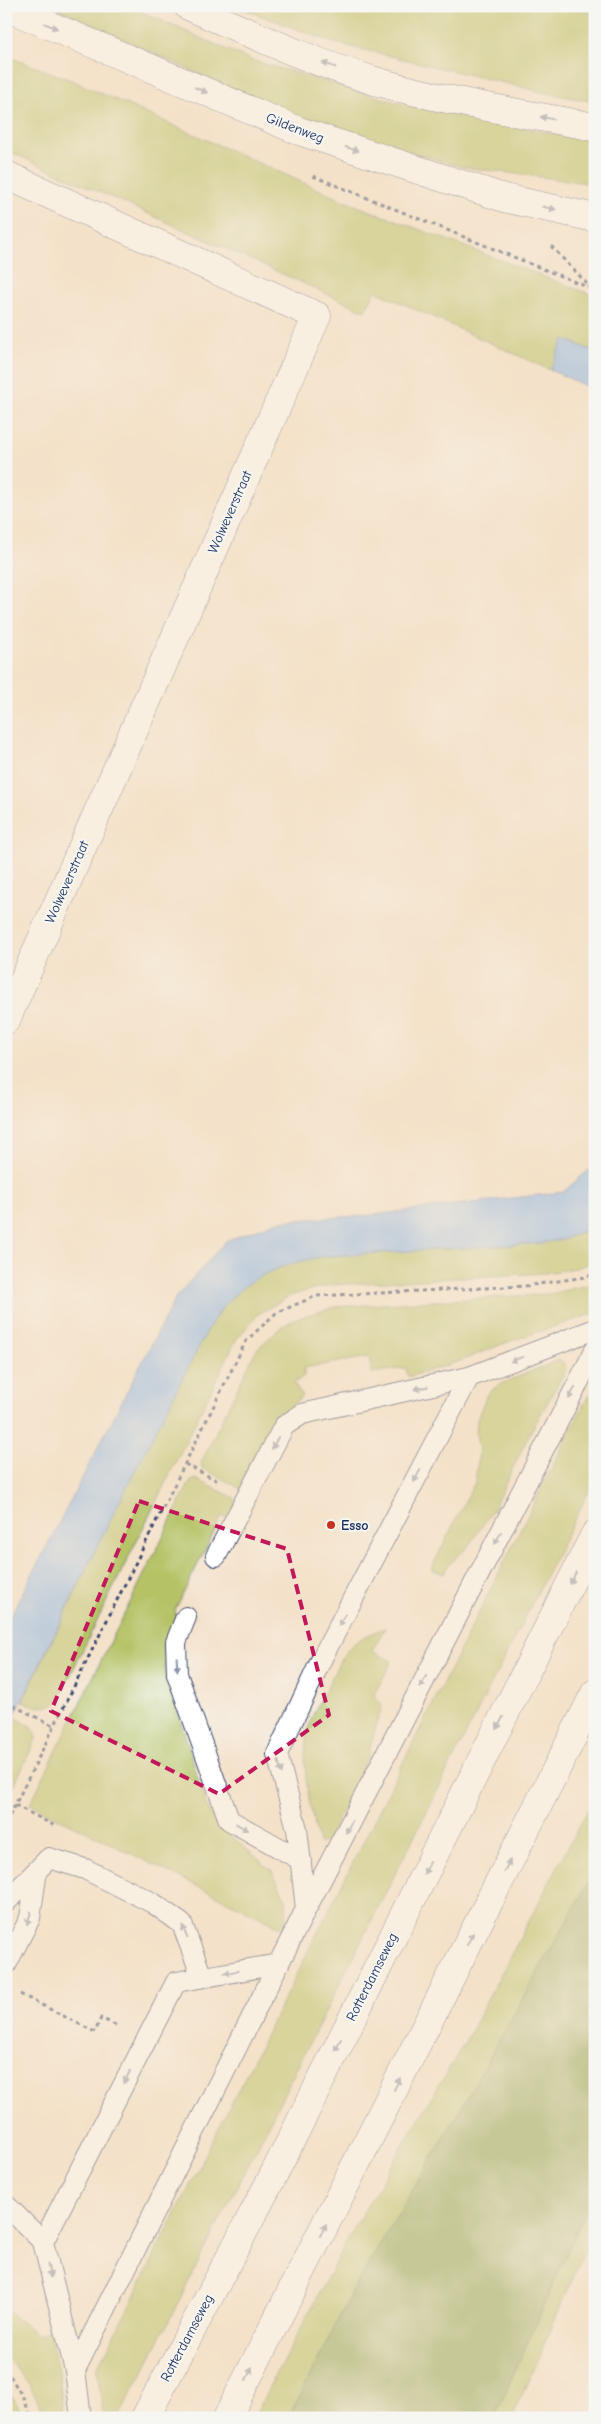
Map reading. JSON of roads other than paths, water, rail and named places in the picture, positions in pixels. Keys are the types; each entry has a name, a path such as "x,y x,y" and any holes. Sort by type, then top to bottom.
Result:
{"street":[{"path":"188,6 309,59 375,81 432,95 595,127"},
{"name":"Gildenweg","path":"6,7 298,131 504,198 595,218"},
{"name":"Wolweverstraat","path":"6,175 316,316 6,1020"},
{"name":"Rotterdamseweg","path":"145,2418 272,2178 595,1534"},
{"path":"227,2418 595,1693"}],"lane":[{"path":"216,1556 284,1426 302,1414 468,1377 595,1329"},
{"path":"75,2370 306,1909 595,1350"},
{"path":"306,1909 297,1829 277,1754 324,1654 468,1377"},
{"path":"186,1617 176,1642 177,1674 229,1820 300,1860"},
{"path":"6,1902 49,1858 85,1869 153,1903 182,1924 202,1978"},
{"path":"6,1965 30,1918 37,1870"},
{"path":"43,2242 176,1982 279,1964"},
{"path":"6,2204 43,2242 75,2370 81,2418"}],"water":[{"path":"564,339 595,352 595,390 550,370"},
{"path":"595,1165 595,1227 563,1239 543,1243 328,1256 309,1259 274,1270 258,1278 231,1298 208,1329 117,1506 6,1733 6,1625 176,1297 226,1241 279,1221 373,1215 563,1192"}],"place":[{"name":"Esso","path":"331,1525"}]}
